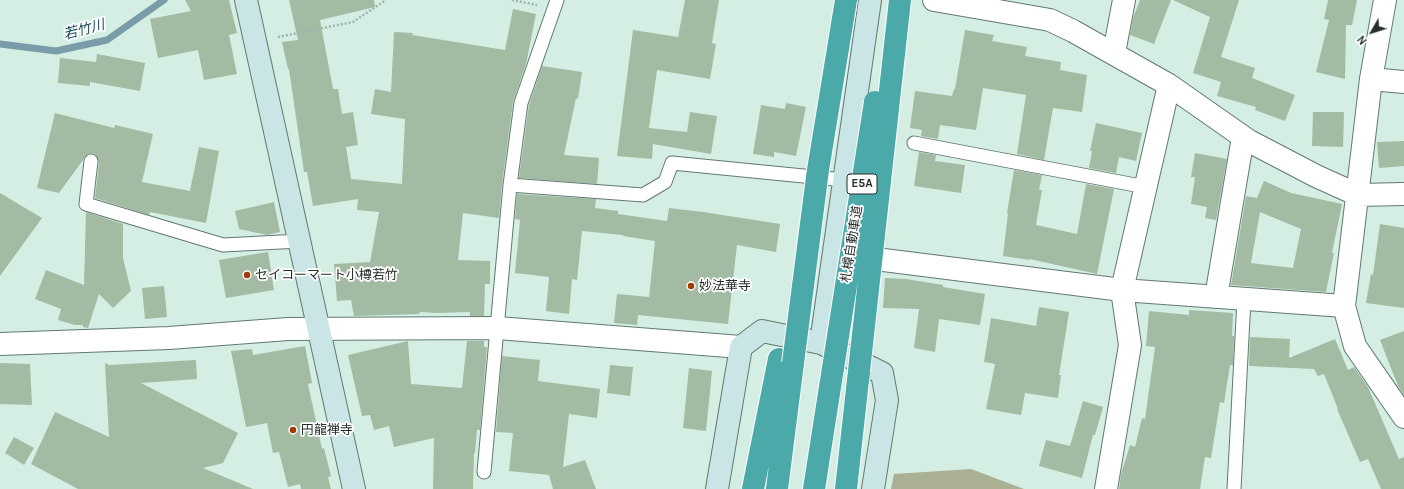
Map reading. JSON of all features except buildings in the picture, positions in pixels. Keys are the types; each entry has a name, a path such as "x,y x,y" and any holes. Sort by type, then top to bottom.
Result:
{"highway":[{"path":"753,489 786,361 846,0"},
{"name":"札樽自動車道","path":"814,489 891,0"},
{"path":"846,489 900,0"},
{"path":"777,489 786,361"}],"street":[{"path":"246,0 354,489"},
{"path":"821,343 870,0"},
{"path":"934,0 1028,8 1073,30 1169,85 1249,141 1316,176 1358,195 1404,194"},
{"path":"1114,53 1124,0"},
{"path":"1385,0 1371,79 1344,306 1355,346 1404,418"},
{"path":"1371,79 1404,82"},
{"path":"1106,489 1130,345 1122,290 1169,85"},
{"path":"1216,297 1243,137"},
{"path":"834,253 1122,290 1344,306"},
{"path":"0,344 170,338 288,329 497,328 741,347 762,331 821,343 882,372 887,400 873,489"},
{"path":"717,489 741,347"}],"lane":[{"path":"484,472 510,185 521,103 556,4"},
{"path":"914,143 1146,187"},
{"path":"91,161 86,204 223,245 300,241"},
{"path":"510,185 643,195 665,182 672,163 844,180"},
{"path":"1234,489 1244,299"}],"path":[{"path":"255,42 353,22 386,0"},
{"path":"512,0 556,4"}],"green space":[{"path":"971,469 1024,489 891,489 894,474"}],"waterway":[{"name":"若竹川","path":"0,44 56,51 107,40 164,0"}],"place":[{"name":"セイコーマート小樽若竹","path":"247,275"},
{"name":"妙法華寺","path":"691,286"},
{"name":"円龍禅寺","path":"293,430"}]}
